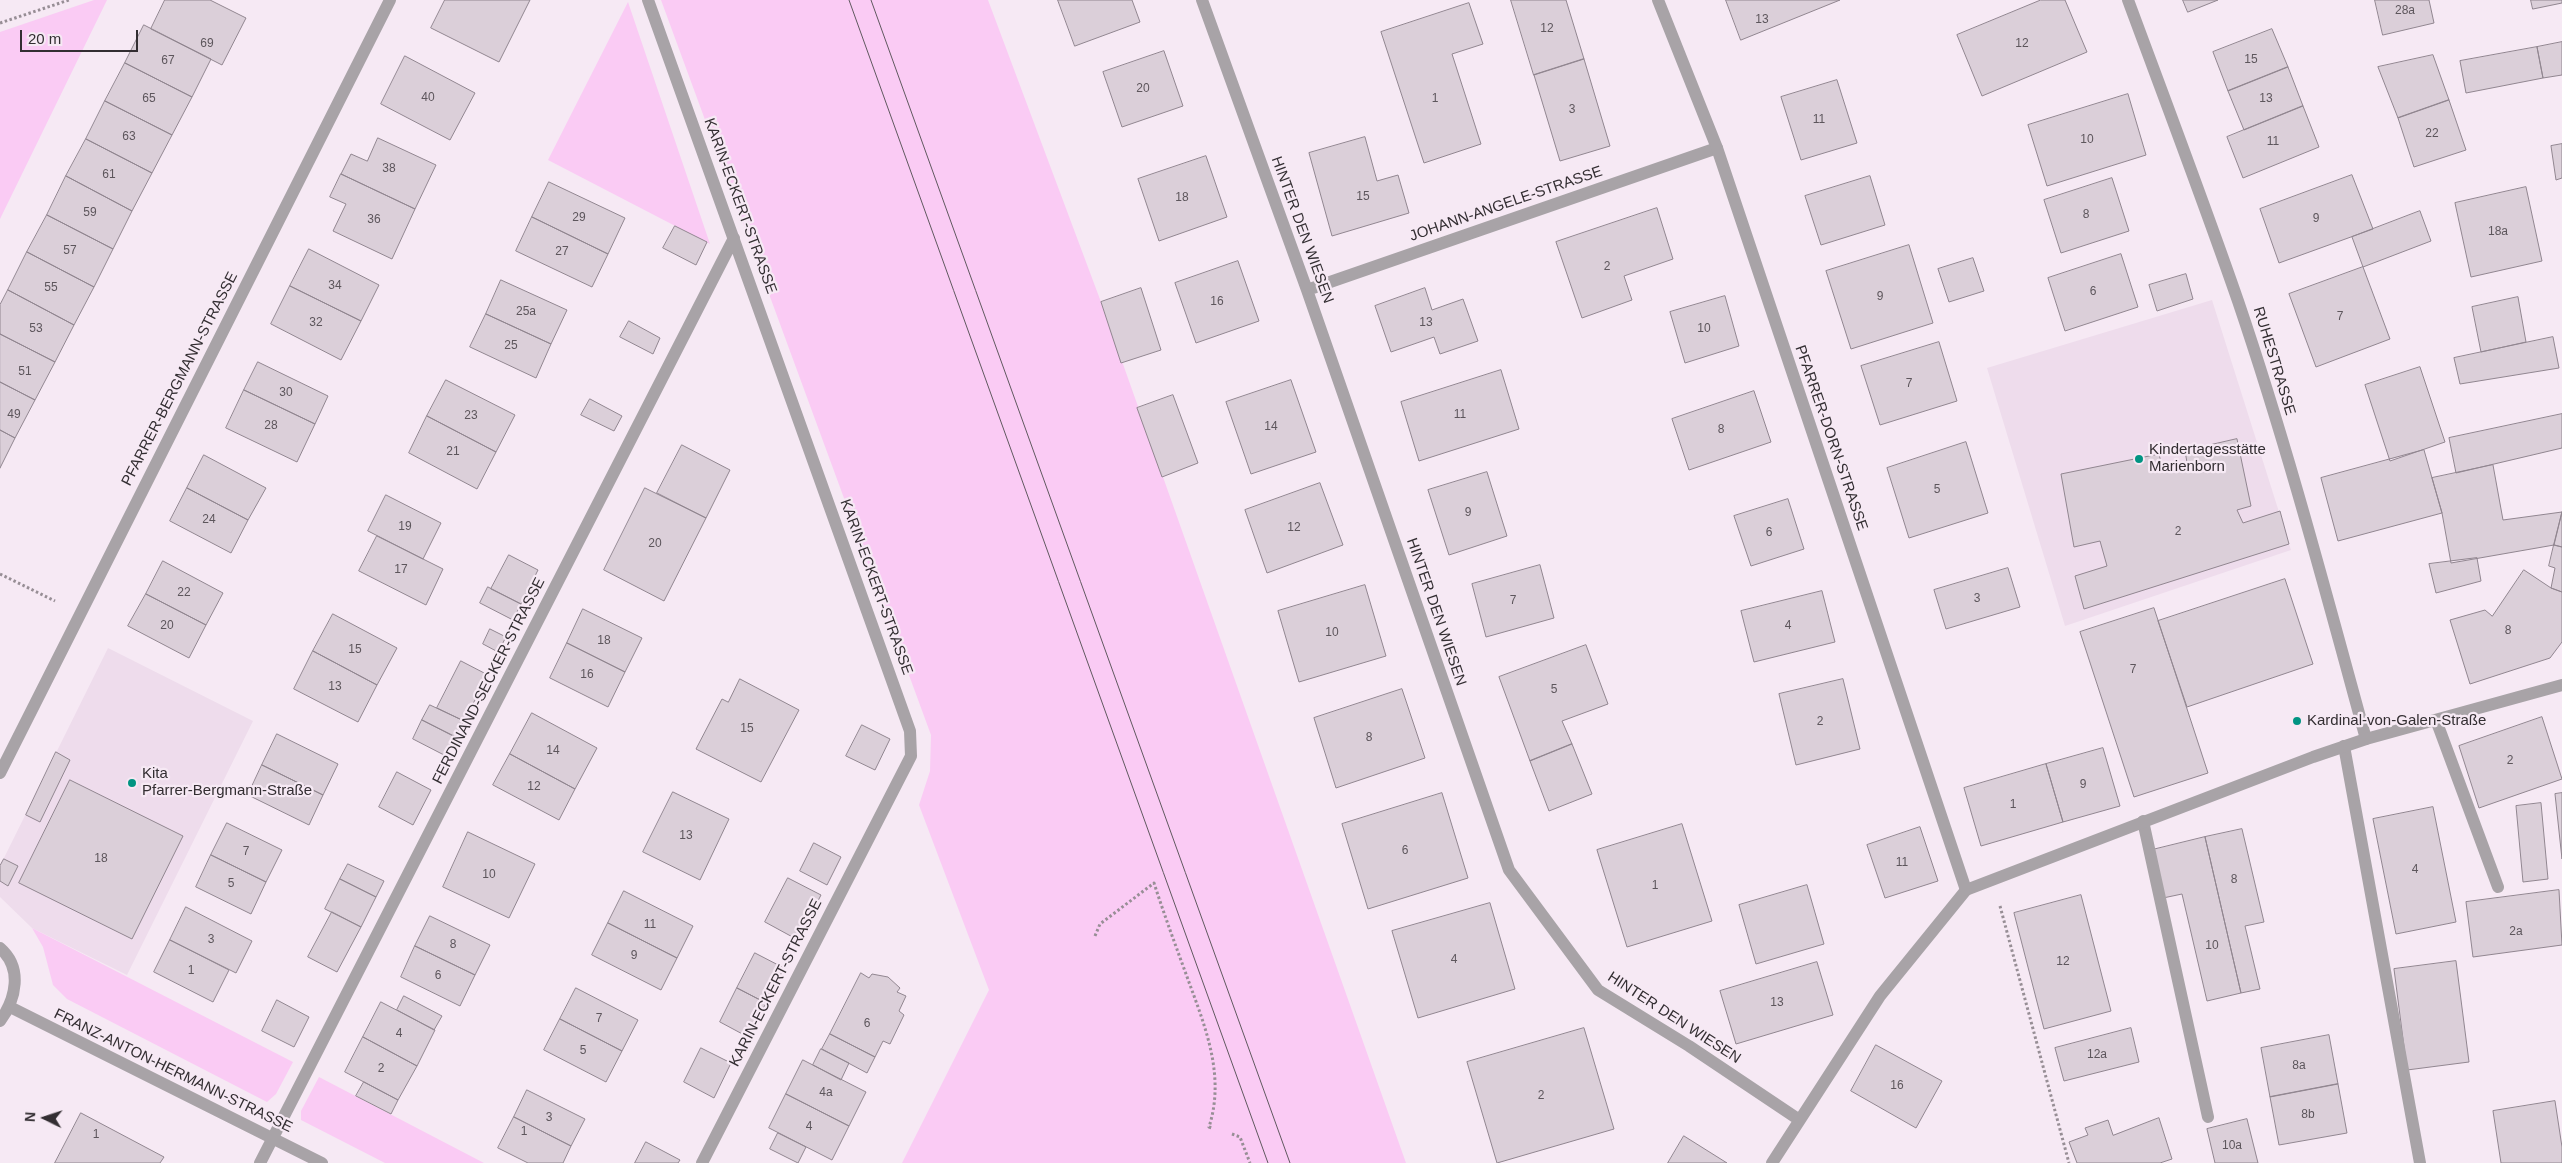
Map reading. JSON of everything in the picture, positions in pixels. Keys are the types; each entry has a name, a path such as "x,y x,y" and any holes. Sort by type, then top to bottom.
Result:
{"street":[{"name":"PFARRER-BERGMANN-STRASSE","path":"0,773 79,613 390,0"},
{"name":"KARIN-ECKERT-STRASSE","path":"648,0 910,731 911,756 702,1163"},
{"name":"HINTER DEN WIESEN","path":"1202,0 1307,290 1509,870 1598,990 1689,1046 1798,1119"},
{"name":"PFARRER-DORN-STRASSE","path":"1658,0 1717,148 1966,890"},
{"name":"RUHESTRASSE","path":"2128,0 2237,301 2262,378 2313,547 2366,740"},
{"name":"JOHANN-ANGELE-STRASSE","path":"1307,290 1717,148"},
{"name":"FERDINAND-SECKER-STRASSE","path":"260,1163 734,238"},
{"path":"1772,1163 1798,1119 1880,996 1966,890 2344,746 2562,685"},
{"path":"2436,720 2498,887"},
{"path":"2344,746 2420,1163"},
{"path":"2143,822 2208,1117"},
{"path":"0,948 11,963 15,978 15,993 10,1008 0,1021"},
{"name":"FRANZ-ANTON-HERMANN-STRASSE","path":"10,1008 322,1163"}],"path":[{"path":"0,23 69,0"},
{"path":"0,574 79,613"},
{"path":"1993,879 2069,1163"},
{"path":"1095,936 1100,924 1154,883 1211,1042 1216,1087 1215,1109 1209,1127 1212,1128"},
{"path":"1232,1134 1240,1137 1250,1163"}],"shaded area":[{"path":"94,0 107,0 0,219 0,32"},
{"path":"661,0 988,0 1101,302 1406,1163 902,1163 989,990 919,805 930,771 931,735"},
{"path":"628,2 710,244 548,160"},
{"name":"Kindertagesstätte Marienborn","path":"2212,300 2291,550 2065,626 1987,368"},
{"name":"Kita Pfarrer-Bergmann-Straße","path":"108,648 253,721 127,975 32,928 0,897 0,866"},
{"path":"32,928 293,1062 276,1094 267,1102 67,999 53,985 43,947"},
{"path":"319,1077 484,1163 385,1163 301,1120 301,1111"}],"building":[{"path":"165,0 210,0 246,18 222,65 151,29"},
{"path":"445,0 530,0 499,62 431,28"},
{"path":"1058,0 1132,0 1140,22 1075,46"},
{"path":"1511,0 1566,0 1584,59 1534,75"},
{"path":"1726,0 1840,0 1741,40"},
{"path":"2041,0 2065,0 2087,52 1982,96 1957,35"},
{"path":"2183,0 2218,0 2188,12"},
{"path":"2375,0 2429,0 2434,23 2383,35"},
{"path":"2531,0 2562,0 2562,3 2533,9"},
{"path":"1469,3 1483,44 1452,54 1481,144 1424,163 1381,32"},
{"path":"144,25 211,59 192,97 125,63"},
{"path":"2272,29 2288,67 2228,91 2213,52"},
{"path":"2562,42 2562,75 2543,78 2537,47"},
{"path":"2537,47 2543,78 2466,93 2460,61"},
{"path":"1164,51 1183,106 1122,127 1103,72"},
{"path":"2433,55 2449,100 2398,118 2378,67"},
{"path":"405,56 475,93 450,140 381,104"},
{"path":"1584,59 1610,146 1560,161 1534,75"},
{"path":"125,63 192,97 172,135 105,101"},
{"path":"2288,67 2303,106 2244,130 2228,91"},
{"path":"1837,80 1857,143 1801,160 1781,97"},
{"path":"2128,94 2146,155 2047,186 2028,125"},
{"path":"2449,100 2466,150 2414,167 2398,118"},
{"path":"105,101 172,135 152,173 86,139"},
{"path":"2303,106 2319,147 2243,178 2227,137"},
{"path":"1365,137 1377,181 1398,175 1409,213 1332,236 1309,153"},
{"path":"378,138 436,165 415,209 341,174 351,154 367,161"},
{"path":"86,139 152,173 132,211 66,176"},
{"path":"2562,144 2562,178 2556,180 2551,146"},
{"path":"1206,156 1227,217 1159,241 1138,179"},
{"path":"341,174 415,209 392,259 333,231 346,204 330,197"},
{"path":"2352,175 2373,229 2279,263 2260,209"},
{"path":"66,176 132,211 113,249 47,215"},
{"path":"1870,176 1885,225 1821,245 1805,196"},
{"path":"2112,178 2129,231 2061,253 2044,200"},
{"path":"549,182 625,218 608,254 532,217"},
{"path":"2526,187 2542,261 2471,277 2455,203"},
{"path":"1657,208 1673,259 1624,276 1632,300 1582,318 1556,242"},
{"path":"2420,211 2431,241 2363,267 2352,237"},
{"path":"47,215 113,249 94,287 27,252"},
{"path":"532,217 608,254 592,287 516,251"},
{"path":"675,226 707,242 696,265 663,248"},
{"path":"1909,245 1933,323 1851,349 1826,271"},
{"path":"309,249 379,285 361,321 290,286"},
{"path":"27,252 94,287 74,325 8,290"},
{"path":"2121,254 2138,307 2065,331 2048,278"},
{"path":"1973,258 1984,291 1949,302 1938,269"},
{"path":"1238,261 1259,321 1196,343 1175,283"},
{"path":"2363,267 2390,339 2316,367 2289,294"},
{"path":"2186,274 2193,299 2157,311 2149,285"},
{"path":"501,280 567,310 551,344 486,314"},
{"path":"290,286 361,321 341,360 271,324"},
{"path":"1141,288 1161,350 1121,363 1101,302"},
{"path":"1425,288 1432,310 1463,299 1478,341 1440,354 1434,337 1391,352 1375,306"},
{"path":"8,290 74,325 55,362 0,334 0,305"},
{"path":"1725,296 1739,346 1685,363 1670,312"},
{"path":"2518,297 2526,342 2481,352 2472,307"},
{"path":"486,314 551,344 536,378 470,347"},
{"path":"629,321 660,338 653,354 620,337"},
{"path":"0,334 55,362 35,400 0,382"},
{"path":"2553,337 2559,368 2460,384 2454,358"},
{"path":"1939,342 1957,401 1880,425 1861,366"},
{"path":"258,362 328,396 315,424 244,390"},
{"path":"2420,367 2445,442 2390,461 2365,385"},
{"path":"1501,370 1519,429 1419,461 1401,402"},
{"path":"446,380 515,415 496,452 427,416"},
{"path":"1291,380 1316,452 1251,474 1226,402"},
{"path":"0,382 35,400 15,438 0,430"},
{"path":"244,390 315,424 297,462 226,428"},
{"path":"1754,391 1771,442 1689,470 1672,419"},
{"path":"1173,395 1198,463 1162,477 1137,408"},
{"path":"590,399 622,416 614,431 581,415"},
{"path":"2562,414 2562,448 2456,473 2449,438"},
{"path":"427,416 496,452 477,489 409,453"},
{"path":"0,430 15,438 0,468"},
{"path":"2237,439 2251,506 2237,510 2243,523 2280,511 2289,544 2084,609 2075,576 2107,566 2100,541 2074,547 2061,474 2159,454 2163,471 2188,468 2185,451"},
{"path":"1966,442 1988,513 1909,538 1887,468"},
{"path":"682,445 730,470 706,518 657,493"},
{"path":"2424,450 2442,513 2338,541 2321,478"},
{"path":"204,455 266,488 248,520 187,488"},
{"path":"2493,465 2503,520 2562,512 2554,545 2451,563 2442,513 2432,478"},
{"path":"1487,472 1507,536 1449,555 1428,490"},
{"path":"1320,483 1343,545 1267,573 1245,510"},
{"path":"187,488 248,520 231,553 170,521"},
{"path":"645,488 706,518 664,601 604,570"},
{"path":"386,495 441,523 423,559 368,531"},
{"path":"1788,499 1804,549 1751,566 1734,516"},
{"path":"2562,512 2562,547 2554,545"},
{"path":"377,536 443,569 426,605 359,571"},
{"path":"2554,545 2562,547 2562,592 2551,588 2555,568 2549,566"},
{"path":"509,555 538,570 521,604 491,589"},
{"path":"2477,558 2481,581 2436,593 2429,564"},
{"path":"163,561 223,593 206,625 146,594"},
{"path":"1540,565 1554,618 1486,637 1472,584"},
{"path":"2008,568 2020,607 1946,629 1934,590"},
{"path":"2524,570 2551,588 2562,592 2562,642 2550,658 2470,684 2450,620 2485,610 2492,616"},
{"path":"2285,579 2313,664 2187,707 2158,621"},
{"path":"1365,585 1386,656 1299,682 1278,611"},
{"path":"488,587 521,604 513,620 480,603"},
{"path":"1822,591 1835,642 1754,662 1741,611"},
{"path":"146,594 206,625 189,658 128,626"},
{"path":"2154,608 2208,773 2134,797 2080,632"},
{"path":"583,609 642,638 625,672 567,643"},
{"path":"333,614 397,648 377,685 313,651"},
{"path":"490,629 506,637 498,652 483,644"},
{"path":"567,643 625,672 608,707 550,678"},
{"path":"1586,645 1608,704 1562,721 1572,744 1530,761 1499,677"},
{"path":"313,651 377,685 358,722 294,689"},
{"path":"461,661 488,675 464,721 437,708"},
{"path":"740,679 799,710 761,782 696,749 722,699 728,702"},
{"path":"1843,679 1860,749 1796,765 1779,694"},
{"path":"1402,689 1425,758 1336,788 1314,718"},
{"path":"430,705 464,721 455,737 422,720"},
{"path":"532,713 597,748 575,789 510,754"},
{"path":"2542,717 2562,779 2479,808 2459,746"},
{"path":"422,720 454,736 444,755 413,739"},
{"path":"862,725 890,739 875,770 846,756"},
{"path":"277,734 338,764 323,795 262,765"},
{"path":"1572,744 1592,794 1549,811 1530,761"},
{"path":"2103,748 2120,806 2063,822 2046,764"},
{"path":"56,752 70,760 40,822 26,815"},
{"path":"510,754 575,789 559,820 493,785"},
{"path":"2046,764 2063,822 1981,846 1964,788"},
{"path":"262,765 323,795 309,825 248,795"},
{"path":"397,772 431,790 413,825 379,807"},
{"path":"70,780 183,836 132,939 19,883"},
{"path":"673,792 729,819 700,880 643,852"},
{"path":"1442,793 1468,878 1368,909 1342,824"},
{"path":"2562,793 2562,859 2555,794"},
{"path":"2541,803 2548,879 2523,882 2516,806"},
{"path":"2433,807 2456,922 2396,934 2373,819"},
{"path":"227,823 282,850 266,882 211,855"},
{"path":"1682,824 1712,921 1627,947 1597,850"},
{"path":"1920,827 1938,881 1885,898 1867,845"},
{"path":"2242,829 2264,922 2245,926 2260,989 2241,993 2205,837"},
{"path":"468,832 535,864 509,918 443,887"},
{"path":"2205,837 2241,993 2207,1001 2182,894 2163,898 2152,850"},
{"path":"814,843 841,857 827,885 800,871"},
{"path":"211,855 266,882 251,914 196,887"},
{"path":"4,859 18,866 8,886 0,881 0,866"},
{"path":"348,864 384,881 376,897 340,879"},
{"path":"788,878 821,895 798,940 765,922"},
{"path":"340,879 376,897 361,927 325,909"},
{"path":"1807,885 1824,944 1756,964 1739,905"},
{"path":"2559,890 2562,945 2473,957 2466,902"},
{"path":"624,891 693,926 677,958 608,923"},
{"path":"2081,895 2111,1011 2044,1029 2014,913"},
{"path":"1490,903 1515,989 1418,1018 1392,931"},
{"path":"186,907 252,941 236,973 170,940"},
{"path":"332,912 361,927 337,972 308,957"},
{"path":"430,916 490,945 475,975 415,946"},
{"path":"608,923 677,958 661,990 592,955"},
{"path":"170,940 229,970 213,1002 154,972"},
{"path":"415,946 475,975 460,1006 401,977"},
{"path":"755,953 784,968 766,1003 737,988"},
{"path":"2456,961 2469,1062 2407,1070 2394,969"},
{"path":"1817,962 1833,1015 1736,1044 1720,991"},
{"path":"861,973 869,978 872,974 888,977 900,988 897,992 906,996 899,1011 904,1015 890,1044 883,1041 875,1057 830,1034"},
{"path":"576,988 638,1020 622,1051 560,1019"},
{"path":"737,988 766,1003 748,1037 720,1022"},
{"path":"404,996 442,1016 434,1030 397,1010"},
{"path":"277,1000 309,1017 294,1047 262,1031"},
{"path":"381,1002 435,1030 417,1066 363,1037"},
{"path":"560,1019 622,1051 606,1082 544,1050"},
{"path":"1584,1028 1614,1129 1497,1163 1467,1062"},
{"path":"2131,1028 2139,1062 2064,1081 2055,1048"},
{"path":"830,1034 875,1057 867,1073 822,1049"},
{"path":"2329,1035 2338,1084 2270,1097 2261,1048"},
{"path":"363,1037 417,1066 398,1100 345,1072"},
{"path":"1876,1045 1942,1081 1916,1128 1851,1091"},
{"path":"701,1048 731,1063 714,1098 684,1082"},
{"path":"821,1049 849,1063 841,1080 813,1065"},
{"path":"803,1060 866,1092 849,1126 786,1094"},
{"path":"364,1082 398,1100 391,1114 356,1096"},
{"path":"2338,1084 2347,1133 2279,1145 2270,1097"},
{"path":"527,1090 585,1119 571,1146 514,1117"},
{"path":"786,1094 849,1126 832,1160 769,1128"},
{"path":"2555,1101 2562,1147 2562,1163 2501,1163 2493,1111"},
{"path":"81,1113 164,1157 160,1163 55,1163"},
{"path":"514,1117 571,1146 563,1163 528,1163 498,1148"},
{"path":"2159,1118 2172,1159 2160,1163 2077,1163 2069,1142 2088,1135 2085,1128 2108,1120 2113,1135"},
{"path":"2247,1119 2258,1163 2215,1163 2207,1129"},
{"path":"778,1133 806,1147 798,1163 770,1149"},
{"path":"1684,1136 1727,1163 1668,1163"},
{"path":"646,1142 680,1160 678,1163 635,1163"}],"tram line":[{"path":"849,0 1268,1163"},
{"path":"871,0 1290,1163"}],"place":[{"name":"Kindertagesstätte Marienborn","path":"2139,459"},
{"name":"Kardinal-von-Galen-Straße","path":"2297,721"},
{"name":"Kita Pfarrer-Bergmann-Straße","path":"132,783"}]}
